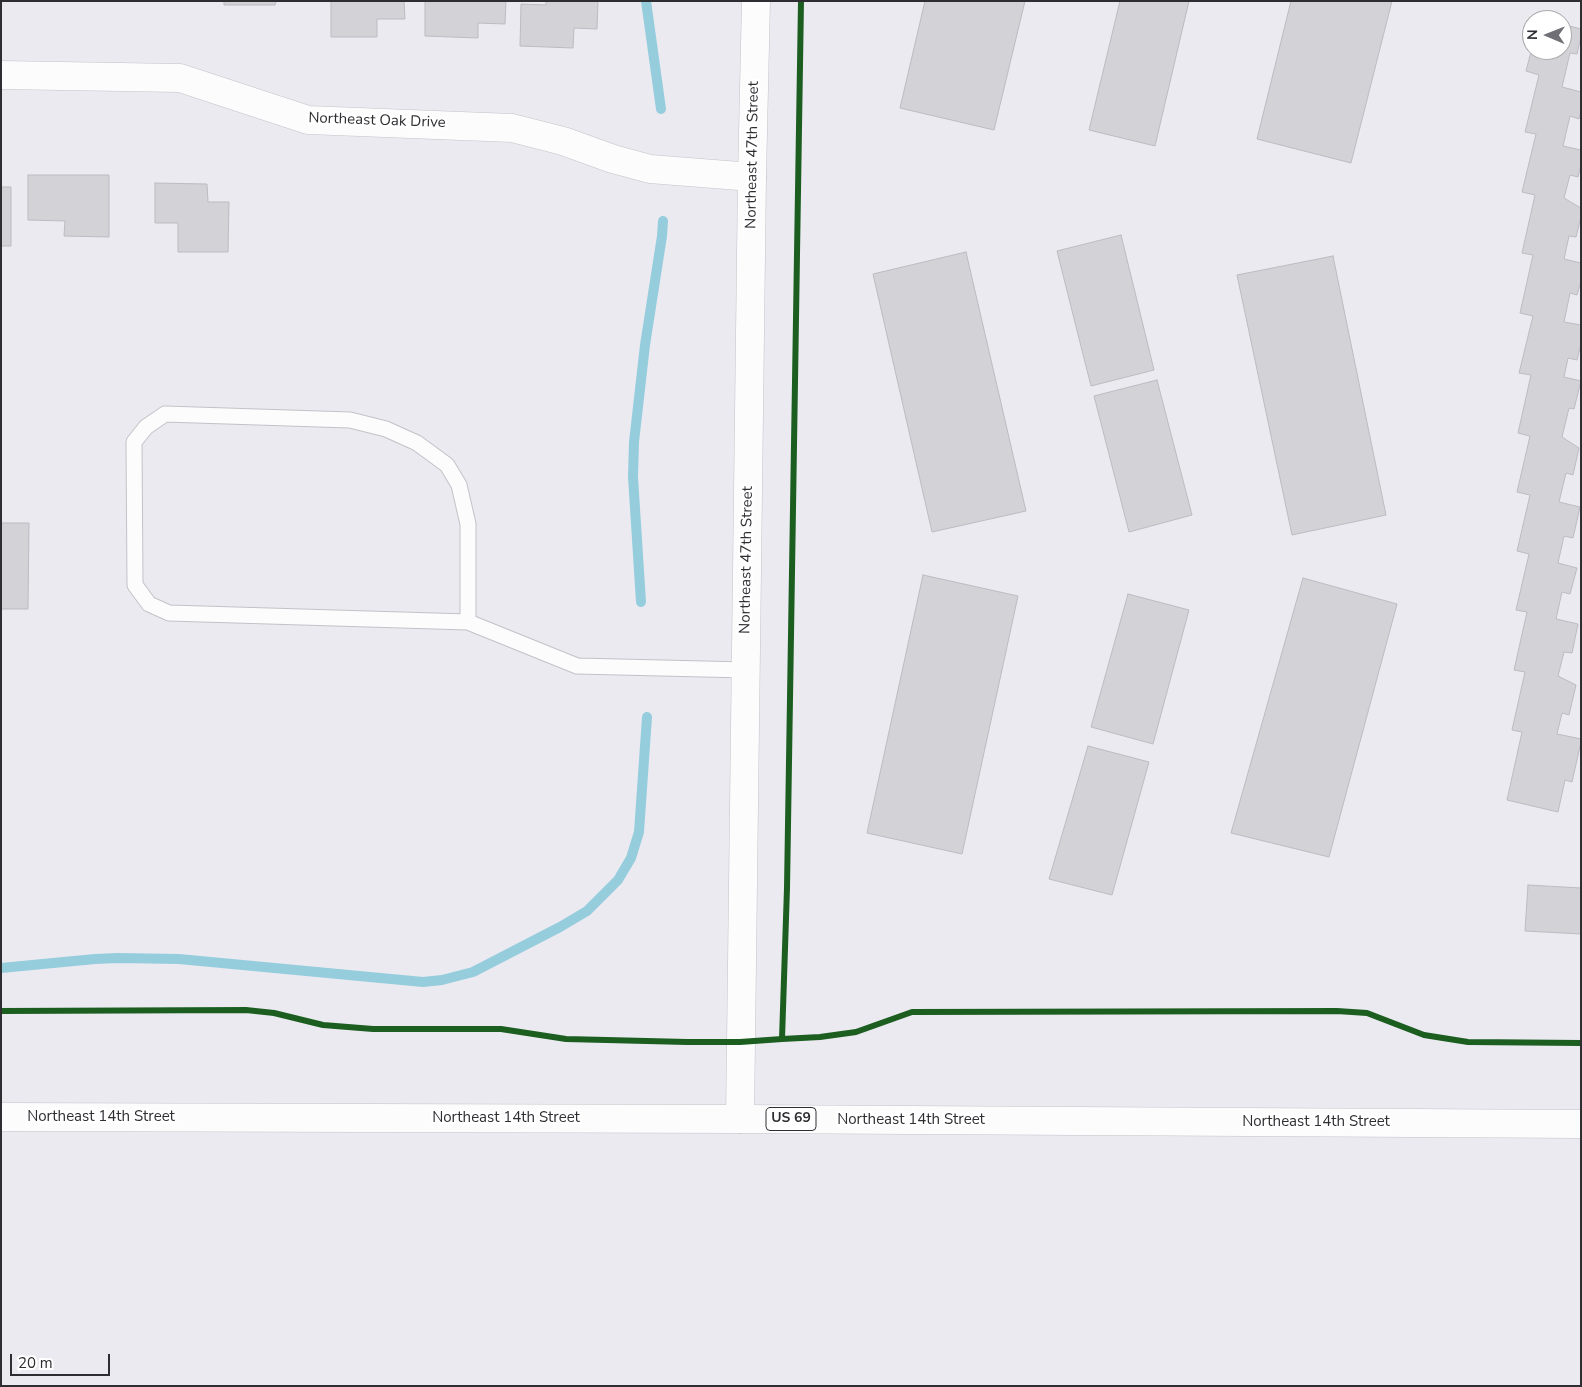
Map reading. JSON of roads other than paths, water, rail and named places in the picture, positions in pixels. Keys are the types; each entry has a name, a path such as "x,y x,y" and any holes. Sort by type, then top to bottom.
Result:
{"street":[{"name":"Northeast 47th Street","path":"740,1119 756,1"},
{"name":"Northeast Oak Drive","path":"1,75 180,78 308,120 512,128 564,141 613,159 650,169 752,177"},
{"name":"Northeast 14th Street","path":"1,1117 1581,1124"}],"lane":[{"path":"468,622 468,524 459,485 447,465 417,443 386,428 350,420 165,414 146,427 134,442 135,585 149,604 169,614 468,622 576,666 746,670"}],"waterway":[{"path":"646,1 661,109"},
{"path":"641,602 633,477 634,442 645,345 663,221"},
{"path":"1,968 118,958 179,959 423,982 442,980 473,972 587,911 618,880 631,858 639,832 647,717"}]}
